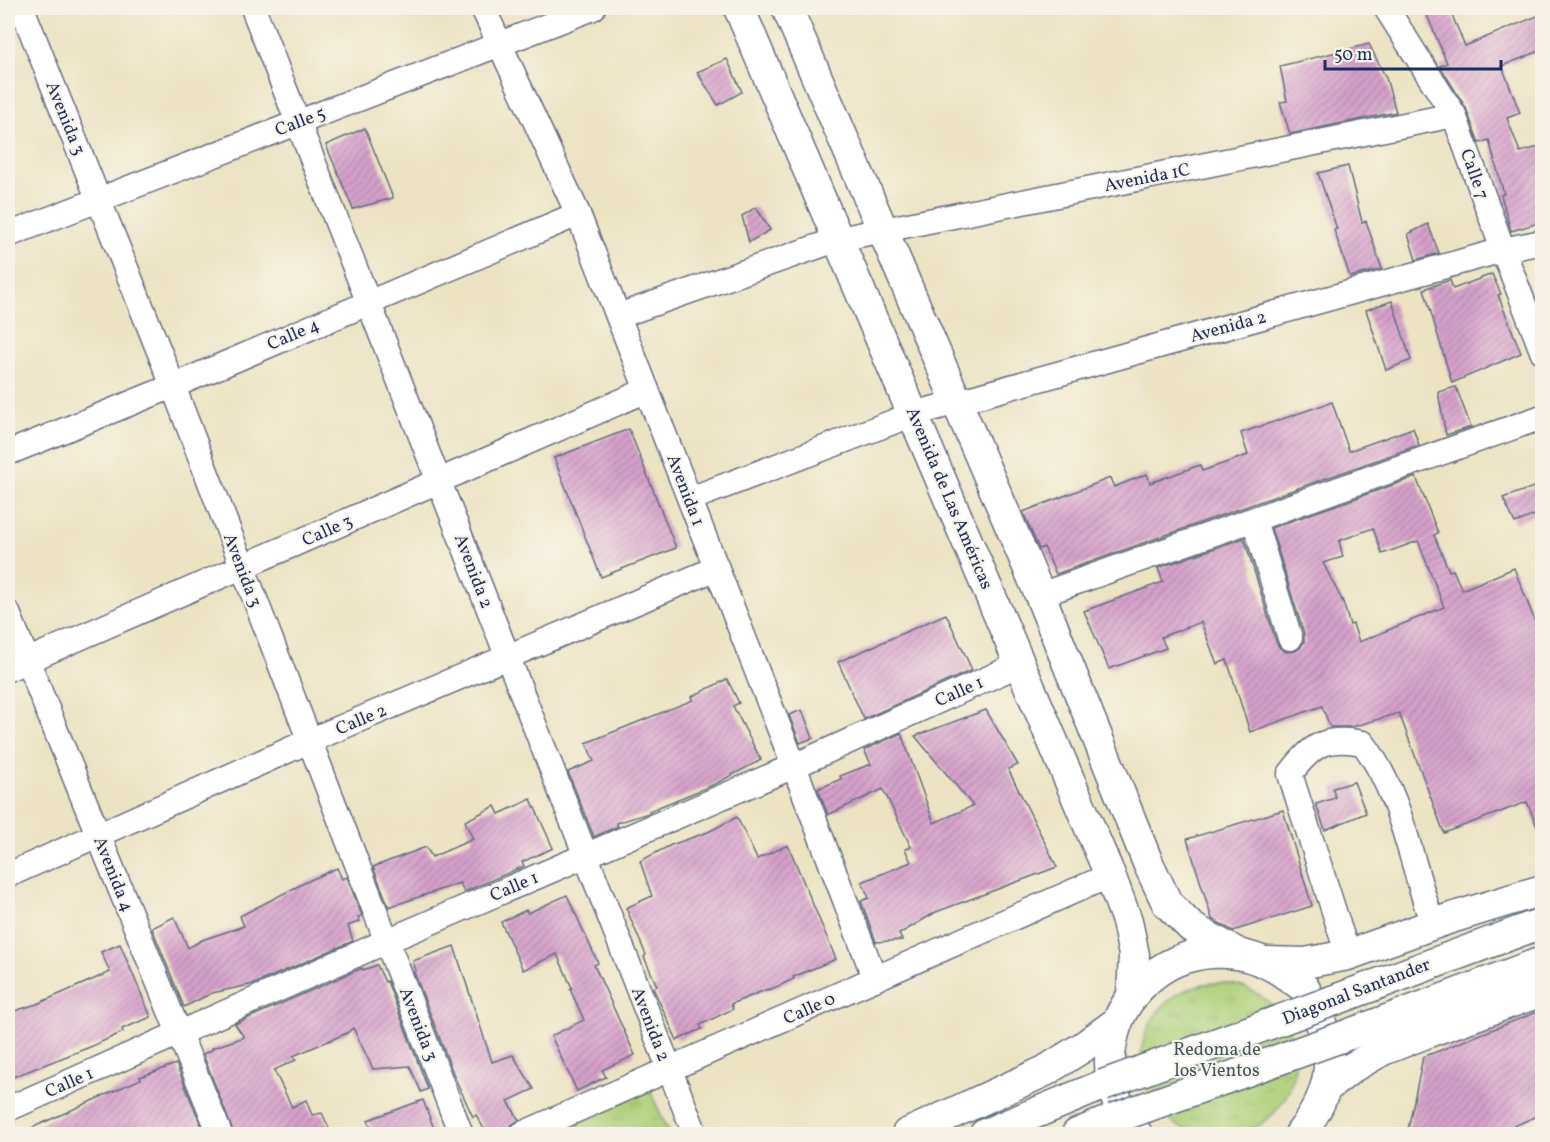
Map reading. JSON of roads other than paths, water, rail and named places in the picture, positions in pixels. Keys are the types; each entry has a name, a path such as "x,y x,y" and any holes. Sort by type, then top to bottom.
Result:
{"main road":[{"name":"Avenida de Las Américas","path":"739,8 1110,875 1127,921 1134,956 1132,995"},
{"path":"786,8 1040,595 1148,863 1167,903 1191,927 1237,953 1266,962 1305,963 1348,955 1542,890"},
{"name":"Diagonal Santander","path":"985,1134 1103,1084 1542,923"},
{"path":"1125,1127 1127,1121 1115,1098 1110,1073 1110,1047 1117,1022 1132,995 1153,974 1179,960 1208,953 1237,953"},
{"path":"1266,962 1304,988 1324,1028 1330,1058 1316,1118"},
{"name":"Diagonal Santander","path":"1077,1134 1125,1127 1542,962"},
{"path":"1316,1118 1353,1067 1383,1050 1542,991"},
{"path":"907,1134 1046,1071 1117,1022"}],"street":[{"name":"Avenida 3","path":"22,8 173,386 461,1134"},
{"name":"Avenida 2","path":"253,8 695,1134"},
{"name":"Avenida 1","path":"483,8 578,214 875,979"},
{"name":"Calle 5","path":"8,235 592,8"},
{"name":"Calle 7","path":"1386,8 1454,115 1542,351"},
{"name":"Avenida 1C","path":"618,316 839,239 1454,115"},
{"name":"Calle 4","path":"8,453 173,386 578,214"},
{"name":"Avenida 2","path":"690,500 914,414 955,401 1503,250 1542,242"},
{"name":"Calle 3","path":"17,665 647,390"},
{"path":"1040,595 1542,417"},
{"path":"1254,520 1290,638"},
{"name":"Calle 2","path":"8,874 309,741 717,568"},
{"name":"Avenida 4","path":"8,613 17,665 98,835 220,1134"},
{"name":"Calle 1","path":"8,1109 387,941 794,766 1020,664"},
{"path":"1348,955 1290,774 1307,753 1322,744 1342,739 1363,743 1378,763 1394,803 1432,925"},
{"name":"Calle 0","path":"522,1134 1097,881"}],"park label":[{"name":"Redoma de los Vientos","path":"1217,1059"}]}
